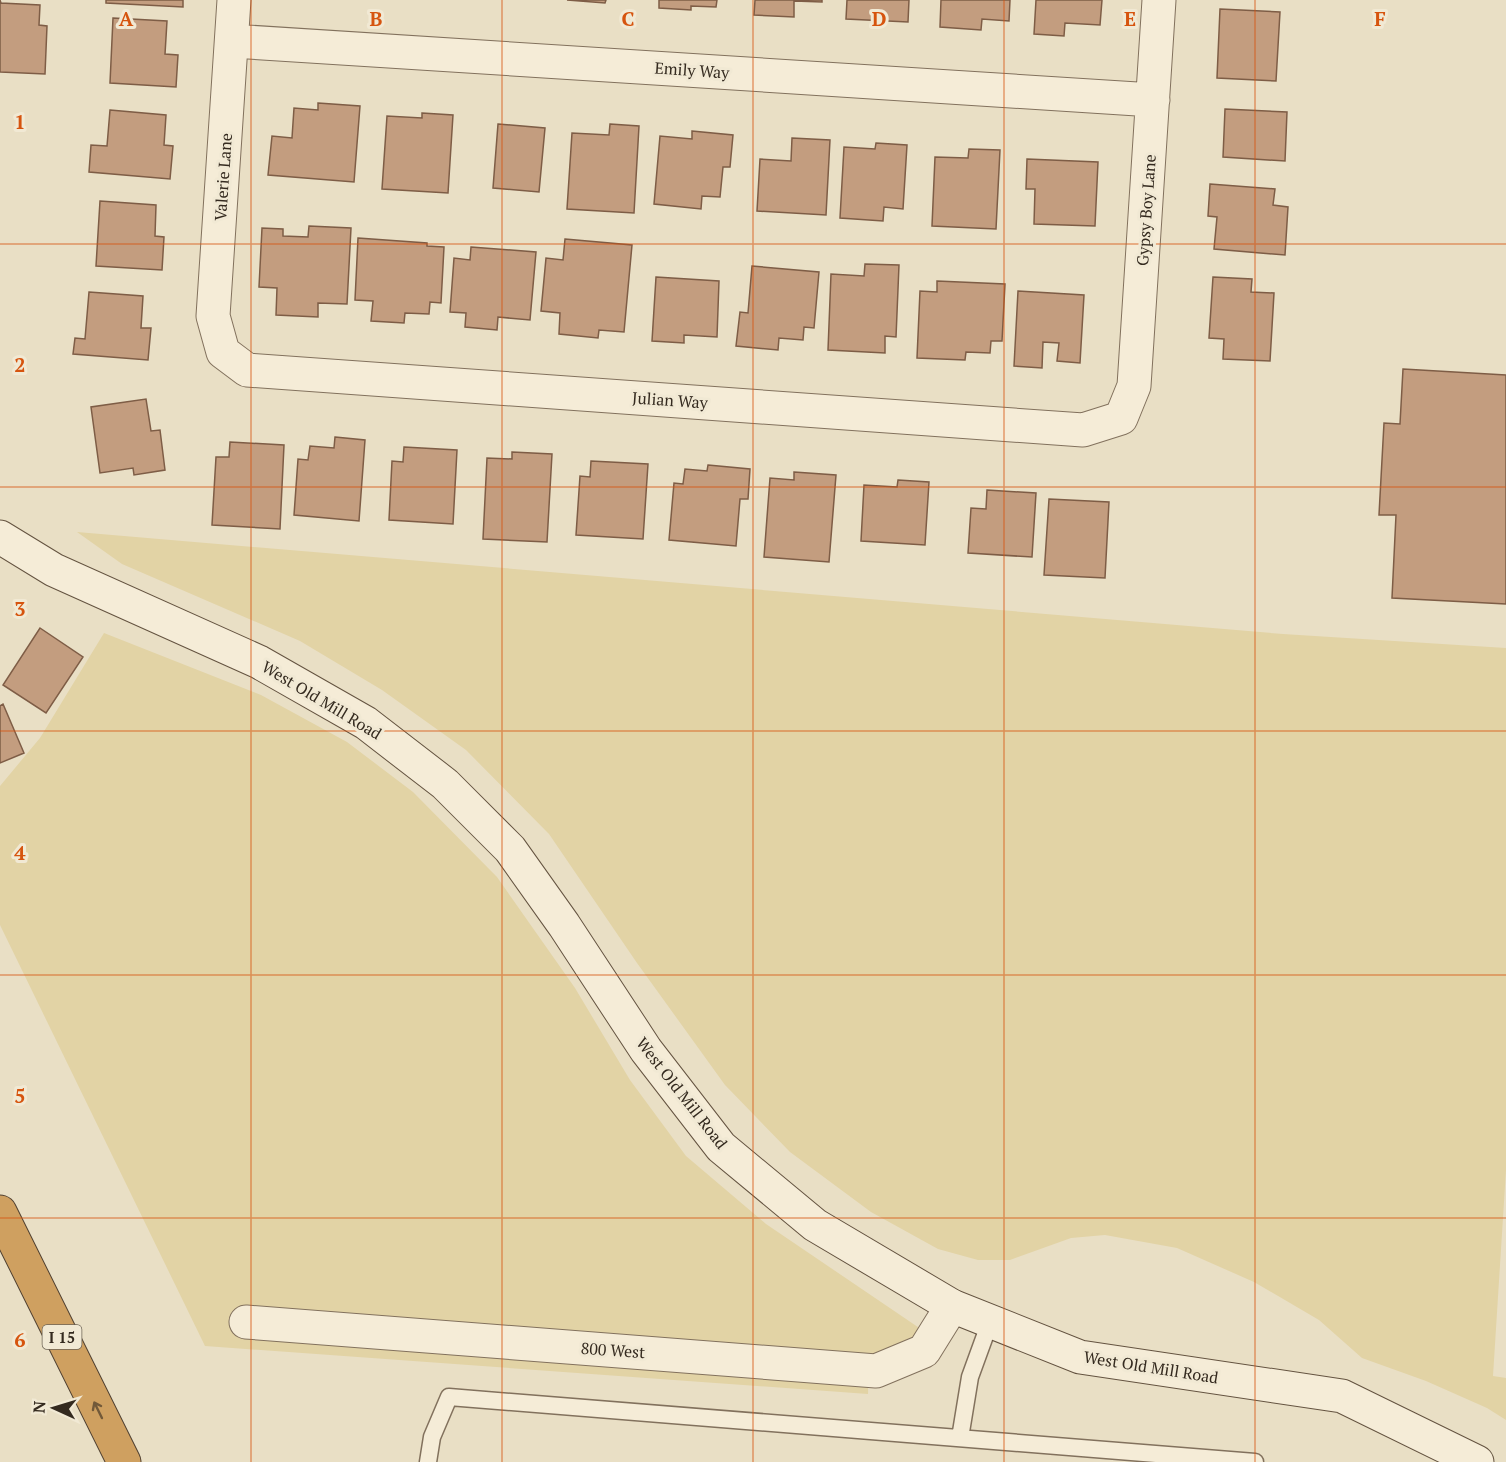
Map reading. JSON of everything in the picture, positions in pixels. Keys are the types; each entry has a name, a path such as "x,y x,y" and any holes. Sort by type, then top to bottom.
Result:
{"highway":[{"name":"I 15","path":"0,1212 124,1462"}],"street":[{"name":"Valerie Lane","path":"223,352 213,316 234,0"},
{"name":"Gypsy Boy Lane","path":"1121,418 1134,386 1160,0"},
{"name":"Emily Way","path":"232,40 1153,100"},
{"name":"Julian Way","path":"223,352 247,370 1083,430 1121,418"},
{"name":"West Old Mill Road","path":"0,537 54,570 268,668 366,723 445,784 510,849 564,925 646,1050 721,1147 815,1225 952,1306 1080,1357 1342,1396 1477,1462"},
{"name":"800 West","path":"246,1322 876,1371 924,1351 952,1306"}],"lane":[{"path":"960,1438 970,1377 990,1322"},
{"path":"428,1462 432,1437 449,1397 1255,1462"}],"sand":[{"path":"77,532 1283,634 1506,648 1506,1170 1493,1376 1506,1378 1506,1420 1487,1408 1426,1381 1362,1358 1319,1320 1254,1282 1177,1248 1105,1235 1071,1238 1010,1260 978,1260 938,1249 871,1212 790,1152 725,1085 637,963 549,834 466,750 382,690 300,641 122,564"},
{"path":"104,633 261,695 347,742 413,792 497,877 575,988 630,1080 686,1156 766,1224 937,1340 869,1361 868,1394 205,1346 0,925 0,786 40,738"}],"building":[{"path":"0,0 1,3 40,5 39,25 47,26 45,74 0,72"},
{"path":"106,0 183,0 183,7 106,3"},
{"path":"567,0 606,0 605,3"},
{"path":"659,0 717,0 716,7 691,6 691,10 659,8"},
{"path":"755,0 822,0 822,2 794,1 794,17 754,15"},
{"path":"847,0 909,0 908,22 846,19"},
{"path":"941,0 1010,0 1009,21 982,19 981,30 940,27"},
{"path":"1036,0 1102,0 1100,25 1065,23 1064,36 1034,34"},
{"path":"1220,9 1280,12 1276,81 1217,78"},
{"path":"113,18 167,21 165,54 178,55 176,87 110,83"},
{"path":"318,103 360,106 354,182 268,175 272,136 292,138 294,108 318,110"},
{"path":"1225,109 1287,112 1285,161 1223,157"},
{"path":"110,110 166,115 164,145 173,146 170,179 89,172 91,145 107,146"},
{"path":"422,113 453,115 448,193 382,189 387,116 422,118"},
{"path":"498,124 545,128 539,192 493,188"},
{"path":"610,124 639,126 634,213 567,209 572,133 609,135"},
{"path":"692,131 733,135 730,167 723,167 720,197 702,196 701,209 654,204 660,136 692,139"},
{"path":"792,138 830,140 826,215 757,211 760,159 791,161"},
{"path":"876,143 907,145 903,209 884,207 883,221 840,218 844,147 875,149"},
{"path":"969,149 1000,150 996,229 932,226 935,157 968,158"},
{"path":"1027,159 1098,162 1095,226 1034,224 1035,189 1026,189"},
{"path":"1210,184 1275,189 1273,205 1288,207 1285,255 1214,249 1217,217 1208,216"},
{"path":"100,201 156,205 155,236 164,237 162,270 96,266"},
{"path":"309,226 351,228 347,304 318,303 318,317 276,315 277,288 259,287 262,228 283,229 283,236 308,237"},
{"path":"358,238 427,243 427,246 444,247 441,303 430,302 429,314 405,313 404,323 371,321 373,301 355,300"},
{"path":"565,239 632,245 624,332 599,330 598,338 559,334 560,313 541,311 546,258 563,260"},
{"path":"471,247 536,252 530,320 498,317 497,330 465,327 466,313 450,312 454,258 470,260"},
{"path":"865,264 899,265 896,337 885,336 885,353 828,350 831,274 864,276"},
{"path":"752,266 819,272 814,328 804,327 803,340 779,338 778,350 736,346 740,312 748,313"},
{"path":"656,277 719,281 717,337 684,335 684,343 652,341"},
{"path":"1213,277 1252,279 1251,292 1274,293 1270,361 1223,359 1224,339 1209,338"},
{"path":"937,281 1005,284 1002,341 991,341 990,353 966,352 965,360 917,358 920,291 937,292"},
{"path":"1018,291 1084,295 1080,363 1057,361 1059,343 1043,342 1042,368 1014,366"},
{"path":"89,292 143,296 141,328 151,328 148,360 73,354 75,338 85,339"},
{"path":"1403,369 1506,375 1506,604 1392,598 1396,515 1379,515 1384,423 1400,424"},
{"path":"146,399 151,431 160,430 165,470 134,475 133,468 100,473 91,407"},
{"path":"335,437 365,440 359,521 294,515 298,459 308,460 310,446 334,448"},
{"path":"230,442 284,445 280,529 212,525 216,457 229,457"},
{"path":"404,447 457,450 453,524 389,520 392,461 403,462"},
{"path":"512,452 552,454 547,542 483,539 487,458 512,459"},
{"path":"591,461 648,464 643,539 576,535 580,476 590,477"},
{"path":"708,465 750,469 748,499 740,499 736,546 669,540 674,483 683,484 685,469 707,471"},
{"path":"794,472 836,475 829,562 764,557 770,478 794,480"},
{"path":"898,480 929,482 925,545 861,541 864,485 897,487"},
{"path":"987,490 1036,493 1032,557 968,553 971,508 986,509"},
{"path":"1049,499 1109,502 1105,578 1044,575"},
{"path":"40,628 83,657 46,713 3,685"},
{"path":"3,704 24,753 0,763 0,706"}]}
